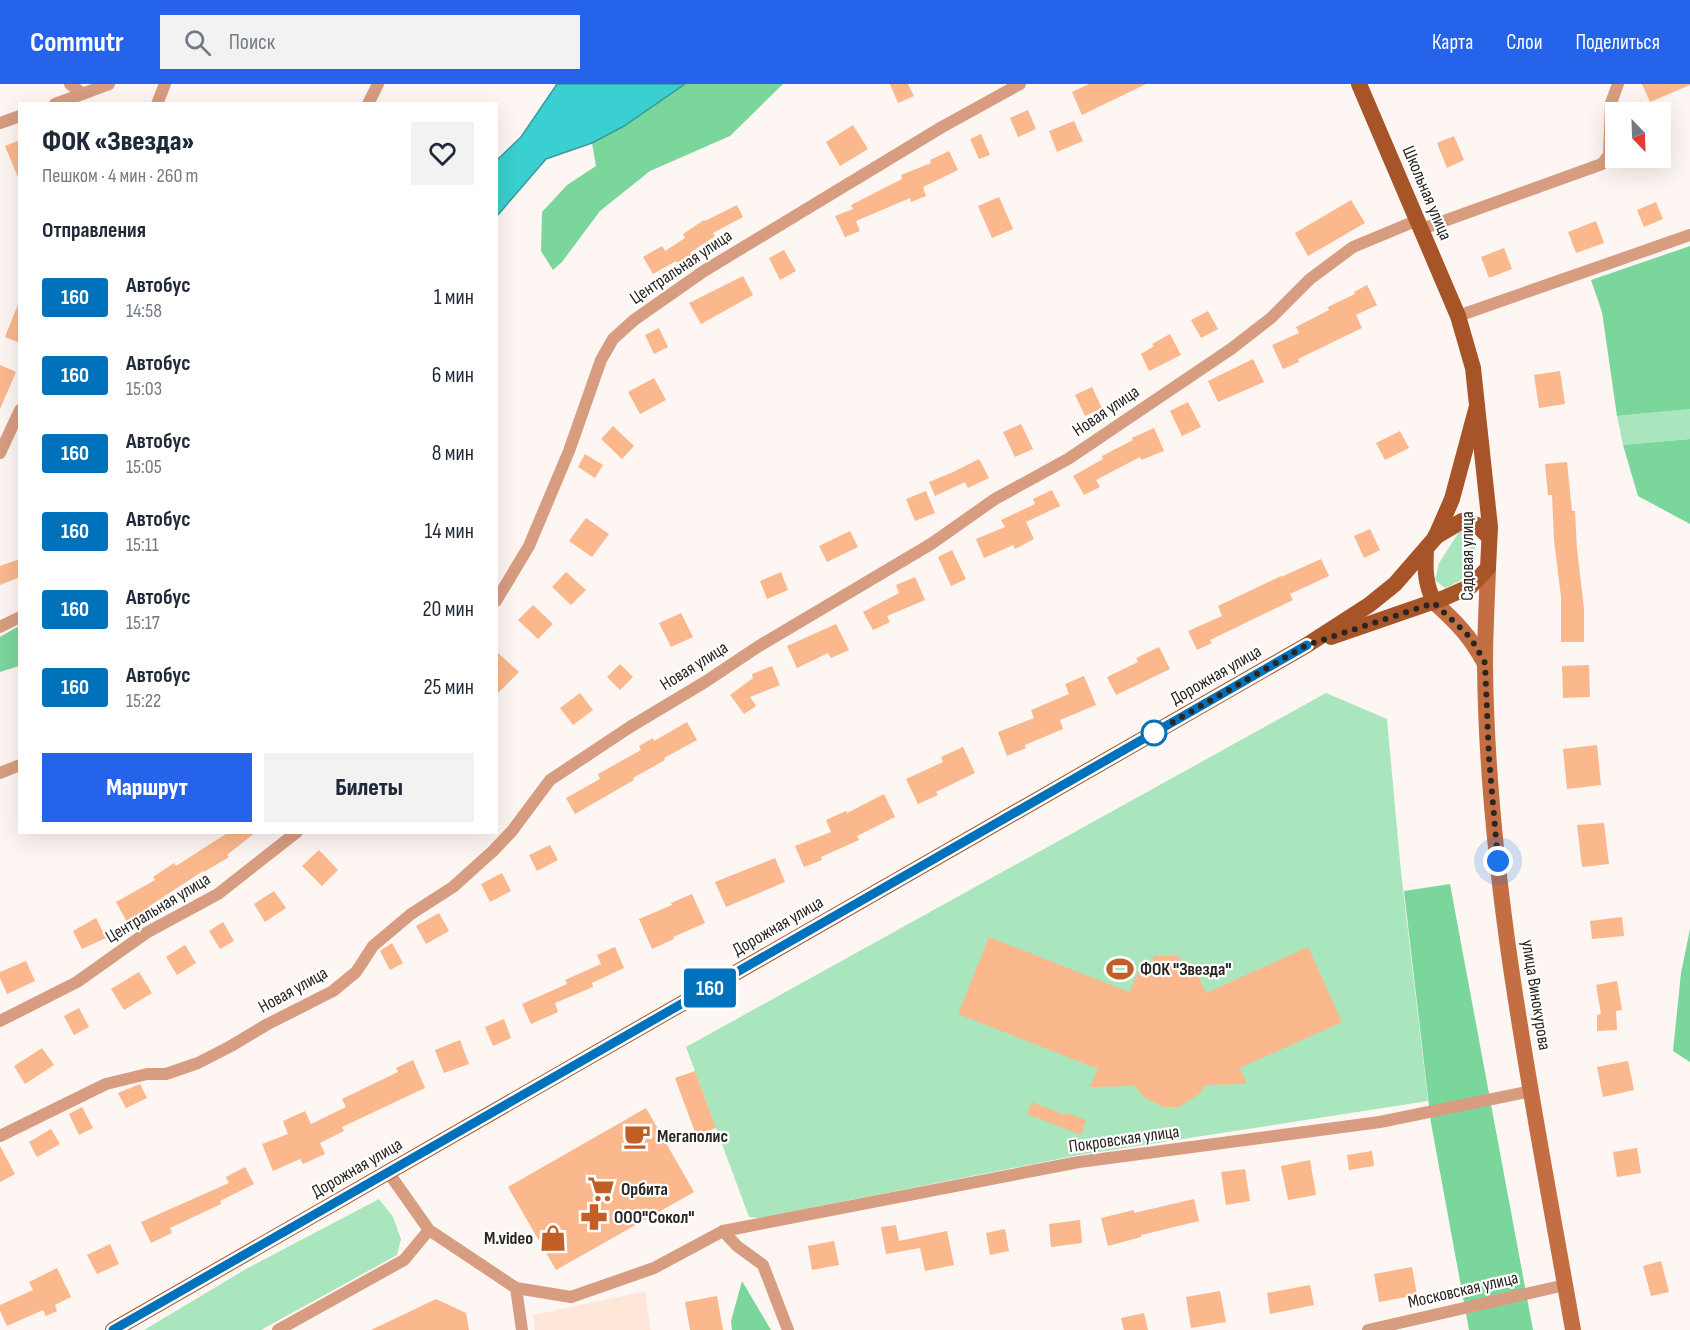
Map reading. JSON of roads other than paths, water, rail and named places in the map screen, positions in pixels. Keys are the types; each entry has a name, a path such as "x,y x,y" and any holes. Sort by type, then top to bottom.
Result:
{"main road":[{"name":"Школьная улица","path":"1359,84 1458,316"},
{"name":"Садовая улица","path":"1458,316 1473,368 1490,528 1485,663"},
{"name":"Садовая улица","path":"1431,543 1452,499 1477,406"},
{"path":"1307,645 1369,605 1395,584 1431,543 1462,521 1477,525 1489,537"},
{"path":"1431,543 1425,573 1427,588 1434,603"},
{"path":"1307,645 1434,603 1471,586 1488,568"},
{"name":"Садовая улица","path":"1434,603 1466,633 1485,663"},
{"name":"Дорожная улица","path":"113,1330 1307,645"},
{"name":"улица Винокурова","path":"1485,663 1489,758 1498,861 1513,978 1573,1330"}],"street":[{"path":"70,84 83,94"},
{"path":"61,102 109,84"},
{"path":"158,102 165,84"},
{"path":"369,102 378,84"},
{"name":"Центральная улица","path":"498,597 529,546 569,451 602,360 613,339 633,320 704,271 942,127 1020,84"},
{"path":"1420,225 1561,180 1602,164 1609,155 1611,103 1618,84"},
{"path":"0,123 18,117"},
{"name":"Новая улица","path":"0,1136 106,1084 147,1074 166,1074 198,1063 266,1024 333,991 356,972 373,946 411,914 453,886 493,851 512,831 550,780 759,646 931,544 995,499 1068,459 1231,349 1271,318 1310,279 1353,247 1420,225"},
{"path":"1458,316 1690,235"},
{"path":"0,453 18,414"},
{"path":"0,627 18,618"},
{"path":"0,773 18,766"},
{"name":"Центральная улица","path":"0,1021 77,982 146,933 218,894 294,834"},
{"name":"Покровская улица","path":"516,1288 571,1298 654,1268 723,1231 1079,1162 1386,1120 1532,1091"},
{"path":"388,1172 429,1230 516,1288 522,1330"},
{"path":"278,1330 404,1260 429,1230"},
{"path":"723,1231 737,1246 764,1265 788,1330"},
{"name":"Московская улица","path":"1368,1330 1565,1286"}],"water":[{"path":"557,84 685,84 624,126 592,143 546,159 498,215 498,159 521,137"}],"place":[{"name":"ФОК \"Звезда\"","path":"1120,969"},
{"name":"Мегаполис","path":"637,1136"},
{"name":"Орбита","path":"601,1189"},
{"name":"ООО\"Сокол\"","path":"594,1217"},
{"name":"M.video","path":"553,1238"}]}
